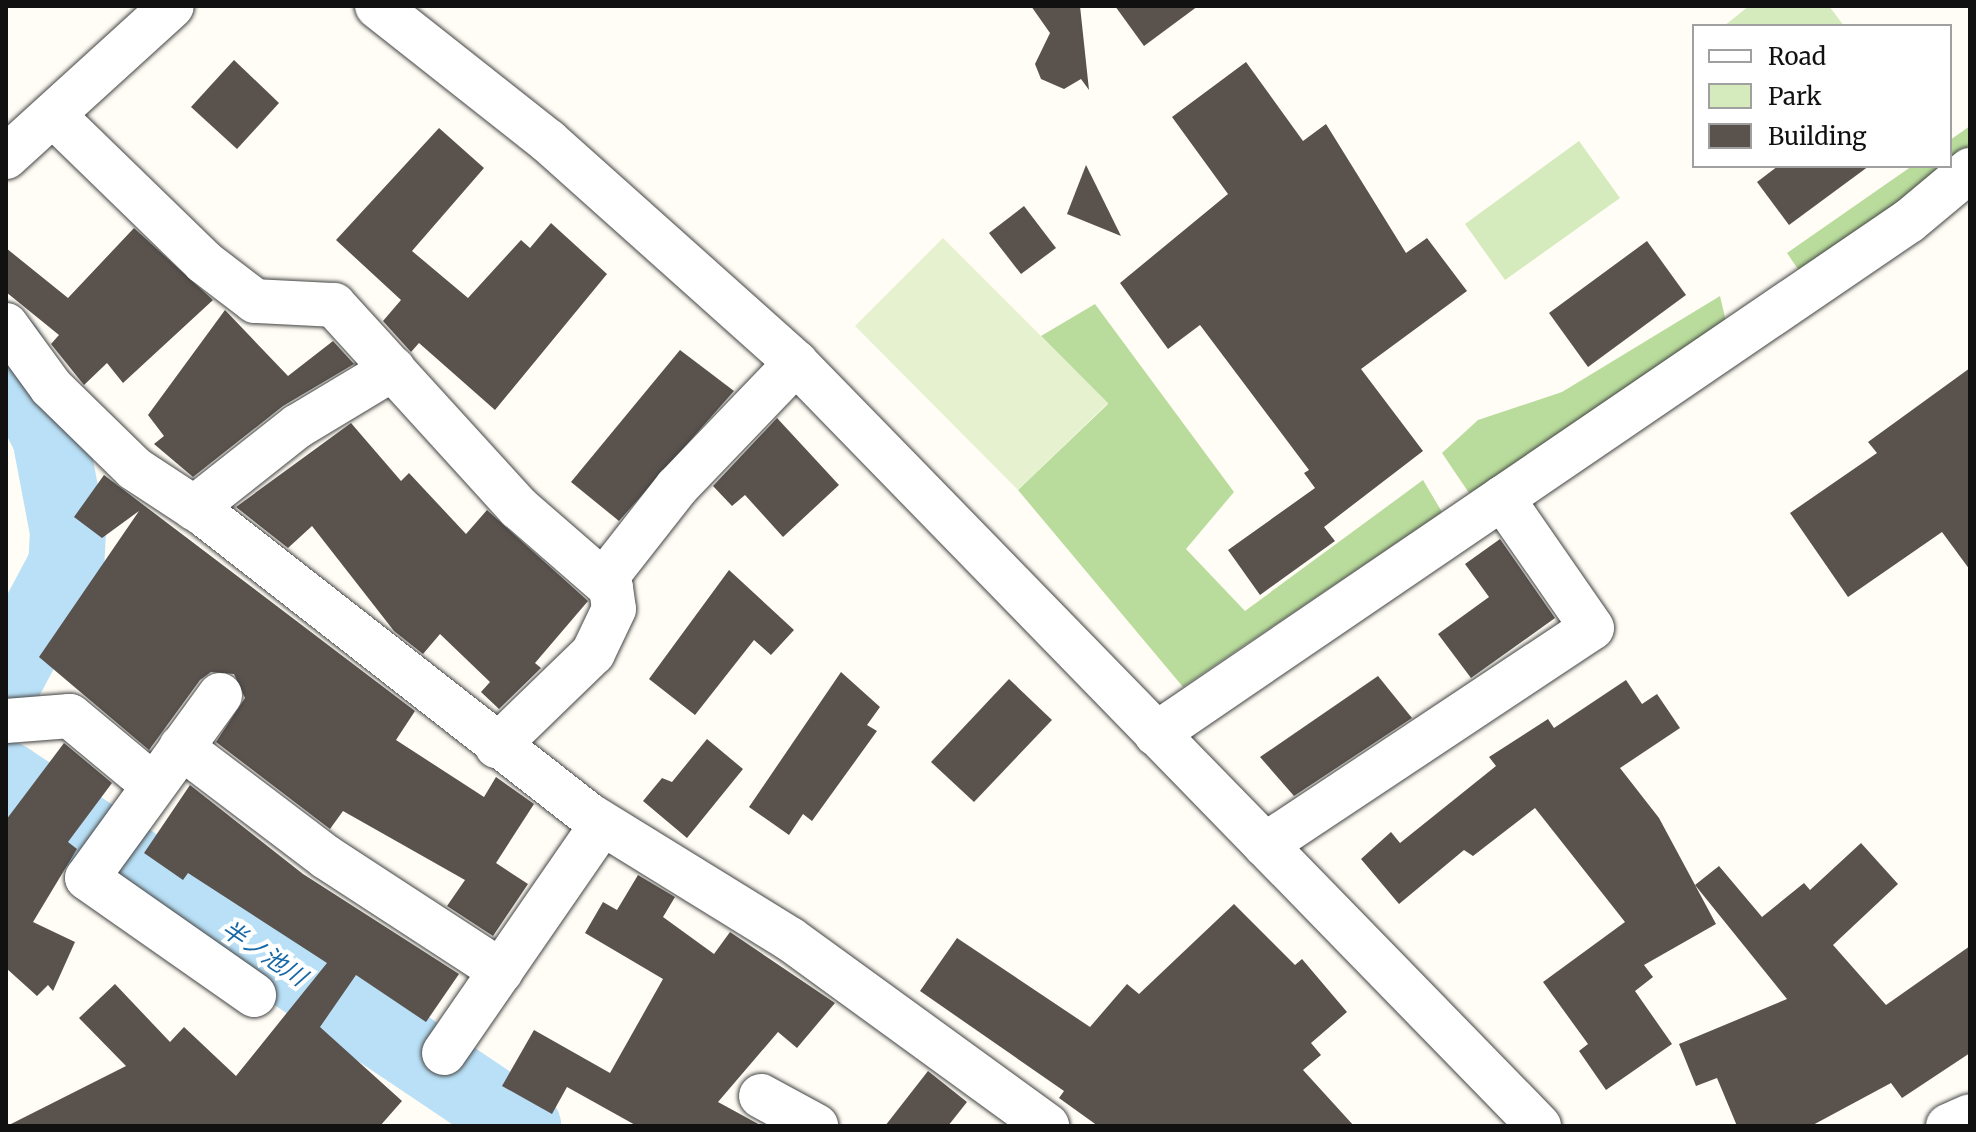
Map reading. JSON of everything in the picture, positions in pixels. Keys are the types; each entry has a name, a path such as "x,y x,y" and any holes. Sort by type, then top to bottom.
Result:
{"street":[{"path":"6,157 172,6"},
{"path":"377,6 425,21 548,141 796,363 1539,1126"},
{"path":"53,115 204,262 255,301 334,305 519,508 604,580 614,609 593,653 497,746"},
{"path":"1156,734 1909,221 1970,170"},
{"path":"6,325 102,439 497,746 602,824 790,939 1047,1126"},
{"path":"604,580 677,487 796,363"},
{"path":"194,508 298,426 393,369"},
{"path":"1265,845 1592,628 1502,498"},
{"path":"220,695 87,878 254,995"},
{"path":"6,721 70,716 153,785"},
{"path":"181,747 326,857 501,971"},
{"path":"444,1053 602,824"},
{"path":"761,1096 816,1126"},
{"path":"1948,1126 1970,1116"}],"green space":[{"path":"1749,6 1829,6 1842,24 1726,24"},
{"path":"1970,126 1970,175 1806,281 1787,253 1909,168 1952,168 1952,139"},
{"path":"1579,141 1620,198 1505,280 1465,224"},
{"path":"943,238 1108,403 1018,490 855,326"},
{"path":"1720,296 1731,343 1469,493 1442,453 1478,420 1562,392"},
{"path":"1095,304 1234,492 1186,549 1245,611 1423,480 1442,512 1183,687 1018,490 1108,404 1041,336"}],"building":[{"path":"1031,6 1080,6 1089,90 1081,79 1064,89 1041,79 1035,64 1050,33"},
{"path":"1115,6 1198,6 1144,46"},
{"path":"234,60 279,103 237,149 191,107"},
{"path":"1246,62 1303,141 1326,124 1406,253 1427,238 1467,291 1361,369 1423,451 1324,527 1335,541 1260,595 1228,550 1315,488 1304,473 1309,470 1200,325 1168,349 1120,283 1228,194 1172,117"},
{"path":"439,128 484,168 412,251 468,298 521,240 530,248 551,223 607,274 495,410 419,343 411,352 383,321 401,300 336,240"},
{"path":"1086,165 1121,236 1067,214"},
{"path":"1775,168 1866,168 1789,225 1757,182"},
{"path":"1024,206 1056,248 1021,274 989,233"},
{"path":"134,228 213,300 123,383 107,363 84,385 51,344 59,335 6,292 6,248 68,298"},
{"path":"1647,241 1686,295 1588,367 1549,313"},
{"path":"225,310 288,376 333,341 354,364 283,406 193,477 154,444 164,436 148,415"},
{"path":"680,350 734,391 619,521 571,482"},
{"path":"1970,368 1970,570 1942,532 1848,597 1790,513 1877,453 1868,442"},
{"path":"777,418 839,485 783,537 745,495 732,506 713,486"},
{"path":"351,423 401,481 409,473 466,534 487,510 588,601 535,663 541,668 499,709 481,692 490,682 440,634 423,654 394,631 312,526 288,548 236,507"},
{"path":"104,475 415,711 396,740 484,797 496,777 534,804 496,863 528,884 493,936 447,906 465,880 343,811 330,829 216,742 245,698 234,674 211,672 200,680 149,750 39,657 139,511 102,538 74,517"},
{"path":"1500,539 1555,618 1471,678 1438,634 1489,597 1465,564"},
{"path":"729,570 794,630 771,655 754,640 695,715 649,679"},
{"path":"841,672 880,707 867,725 877,731 812,821 803,814 789,835 749,807"},
{"path":"1378,676 1412,718 1294,796 1260,757"},
{"path":"1009,679 1052,720 974,802 931,762"},
{"path":"1626,680 1642,704 1657,694 1680,728 1620,768 1659,818 1716,924 1644,965 1653,977 1635,991 1672,1044 1606,1090 1579,1051 1588,1044 1543,982 1625,922 1535,808 1473,856 1464,850 1399,904 1361,859 1391,832 1400,843 1496,766 1489,757 1548,719 1554,728"},
{"path":"707,739 743,769 687,838 643,801 662,778 672,782"},
{"path":"64,743 112,783 68,842 77,849 33,922 75,942 53,991 48,985 37,996 6,968 6,820"},
{"path":"190,785 303,874 459,974 426,1022 356,975 320,1027 402,1101 380,1126 7,1126 126,1066 79,1018 115,984 170,1042 184,1027 236,1076 327,963 188,873 183,880 144,853"},
{"path":"1861,843 1898,884 1833,945 1886,1005 1970,946 1970,1053 1902,1098 1891,1083 1811,1126 1737,1126 1717,1078 1696,1086 1679,1044 1787,999 1695,885 1719,866 1762,917 1804,883 1810,890"},
{"path":"638,875 675,897 663,917 714,954 730,932 835,1003 797,1048 778,1032 718,1102 762,1126 637,1126 567,1087 552,1114 502,1086 534,1030 610,1073 663,979 585,933 603,902 617,910"},
{"path":"1234,904 1295,965 1302,959 1347,1012 1311,1043 1321,1055 1303,1070 1354,1126 1098,1126 1059,1098 1064,1091 920,991 957,938 1090,1027 1127,984 1139,994"},
{"path":"928,1071 967,1102 948,1126 885,1126"}],"waterway":[{"name":"半ノ池川","path":"6,349 50,437 68,531 66,565 6,678"},
{"name":"半ノ池川","path":"6,779 523,1126"}]}
